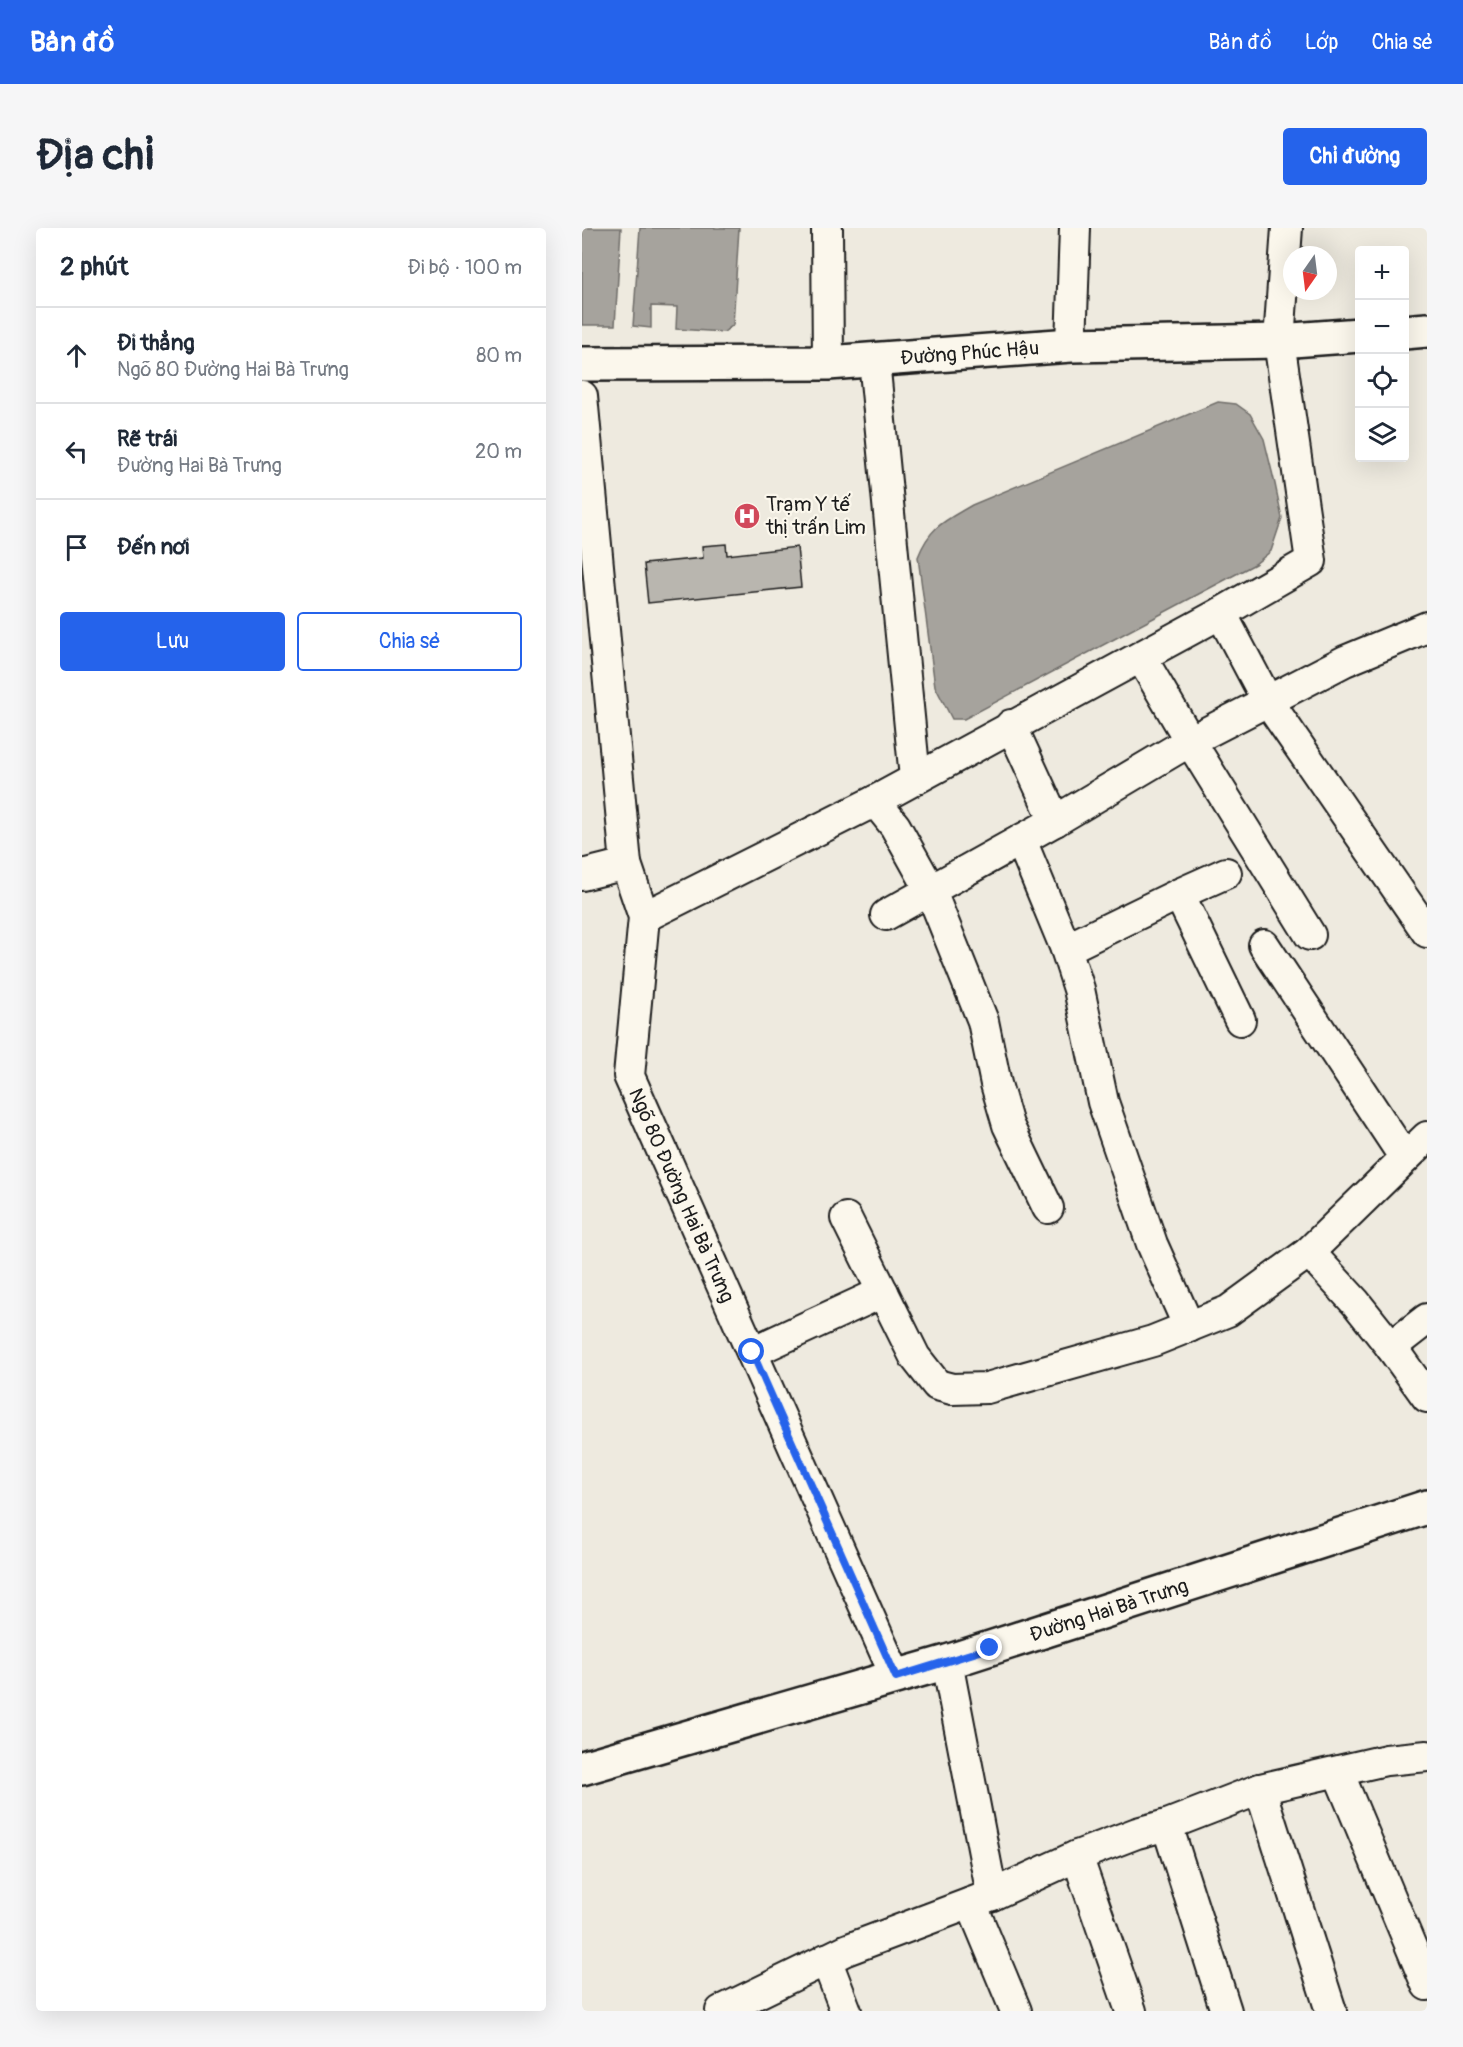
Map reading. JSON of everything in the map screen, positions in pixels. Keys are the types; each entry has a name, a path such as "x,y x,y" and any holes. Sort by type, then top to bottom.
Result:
{"main road":[{"path":"1409,332 1427,330"},
{"name":"Đường Phúc Hậu","path":"582,364 828,363 1071,345 1279,341 1355,335"},
{"name":"Đường Hai Bà Trưng","path":"582,1768 947,1662 1427,1508"}],"street":[{"path":"827,228 828,363"},
{"path":"1071,345 1075,228"},
{"path":"644,917 875,801 1221,614 1311,561 1279,341 1287,228"},
{"path":"874,360 915,778"},
{"name":"Ngõ 80 Đường Hai Bà Trưng","path":"582,396 626,864 644,917 629,1076 896,1677"},
{"path":"1221,614 1267,700 1427,932"},
{"path":"886,915 1022,840 1190,741 1267,700 1345,661 1427,627"},
{"path":"1141,657 1310,935"},
{"path":"1011,726 1055,820"},
{"path":"875,801 895,826 930,889 983,1021 996,1084 1008,1125 1048,1208"},
{"path":"1022,840 1066,949 1079,989 1102,1102 1152,1244 1189,1327"},
{"path":"582,875 626,864"},
{"path":"1066,949 1226,873"},
{"path":"1179,894 1240,1020"},
{"path":"1264,945 1404,1158"},
{"path":"846,1218 915,1357 937,1386 952,1389 987,1388 1153,1341 1228,1311 1309,1252 1427,1137"},
{"path":"1309,1252 1356,1303 1427,1398"},
{"path":"752,1352 883,1292"},
{"path":"1391,1347 1427,1319"},
{"path":"947,1662 982,1899 1016,2011"},
{"path":"721,2011 846,1950 982,1899 1077,1856 1137,1833 1167,1825 1260,1789 1386,1760 1427,1756"},
{"path":"1338,1772 1427,1985"},
{"path":"1260,1789 1331,2011"},
{"path":"1167,1825 1226,2011"},
{"path":"1077,1856 1131,2011"},
{"path":"826,1959 846,2011"}],"shaded area":[{"path":"582,228 621,228 615,325 582,325"},
{"path":"640,228 739,228 733,325 724,332 676,329 677,307 651,306 651,328 633,326"},
{"path":"1218,402 1236,404 1250,414 1264,439 1282,518 1271,551 1255,564 964,719 952,719 935,686 918,557 933,531 946,520 972,505"}],"building":[{"path":"726,544 727,555 797,547 801,587 648,603 644,564 703,558 702,546"}],"place":[{"name":"Trạm Y tế thị trấn Lim","path":"747,516"}],"route":[{"path":"752,1352 896,1677 990,1648"}]}
